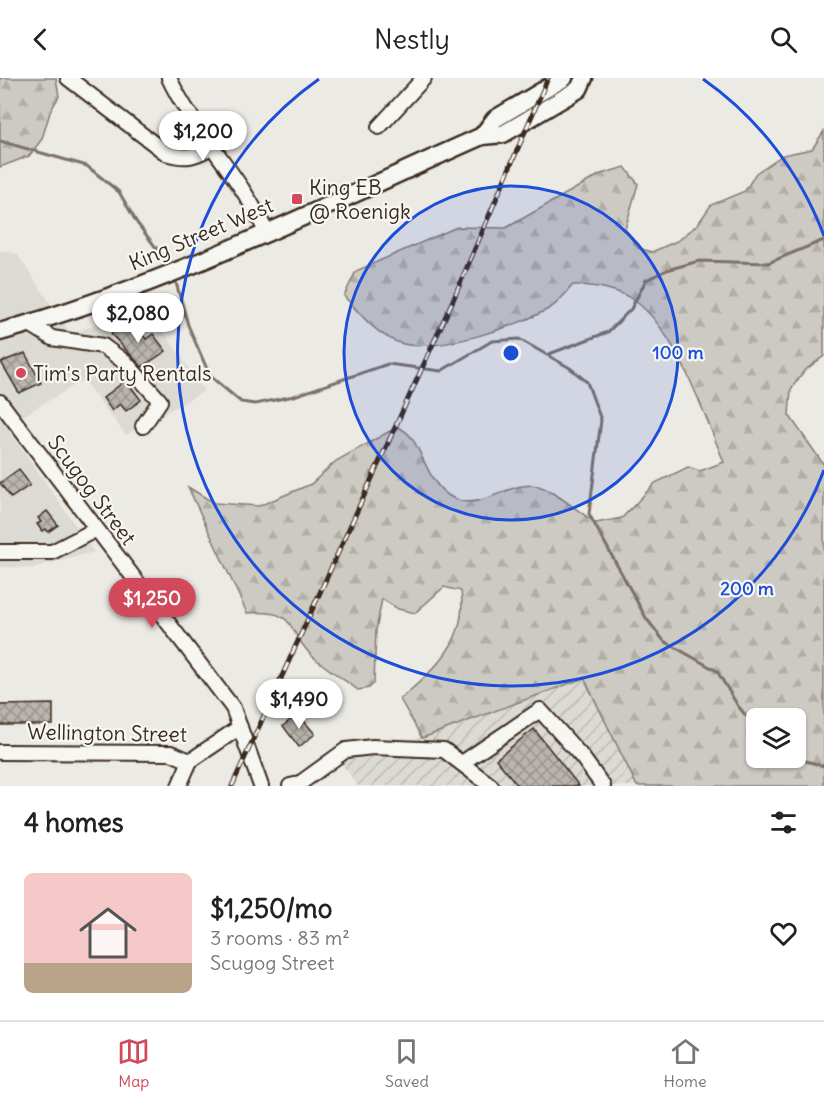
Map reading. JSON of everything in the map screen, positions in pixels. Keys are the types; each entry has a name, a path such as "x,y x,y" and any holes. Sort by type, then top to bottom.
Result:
{"main road":[{"name":"King Street West","path":"482,136 495,119 564,78"},
{"name":"King Street West","path":"0,332 84,307 266,232 482,136 503,134 579,89 584,78"}],"street":[{"path":"68,78 166,153 179,157 193,157 211,147"},
{"path":"169,78 178,99 256,210 266,232"},
{"path":"379,127 417,80"},
{"path":"30,324 52,338 103,346 126,363 160,401 143,426"},
{"name":"Scugog Street","path":"0,402 95,530 233,708 261,786"},
{"path":"0,552 52,552 95,530"},
{"path":"462,763 540,710 582,757 603,786"},
{"name":"Wellington Street","path":"0,752 171,753 190,761 240,726"},
{"path":"290,786 299,784 346,750 373,747 444,750 491,786"},
{"path":"179,786 190,761"}],"shaded area":[{"path":"0,250 17,254 71,334 146,305 204,391 126,435 83,380 6,426 94,552 32,568 0,567"},
{"path":"585,678 637,786 358,786 342,764 392,739 422,738"}],"green space":[{"path":"0,78 56,78 59,96 50,112 42,139 29,156 0,167"},
{"path":"824,131 824,356 804,371 791,389 789,415 824,465 824,786 637,786 584,678 422,738 400,699 437,665 454,639 462,609 461,591 444,587 415,613 398,609 382,599 376,630 374,683 369,688 358,690 312,656 283,617 275,614 247,613 188,487 214,503 259,506 311,484 336,461 397,427 413,440 436,483 455,499 465,502 476,501 517,487 538,486 559,497 596,523 622,518 655,483 688,467 700,471 724,462 688,375 664,332 650,314 629,297 606,288 573,285 553,306 518,323 455,342 415,345 400,343 383,335 344,296 356,271 457,227 506,228 601,174 625,167 638,184 625,229 638,248 652,252 679,240 698,224 711,205 745,191 756,173 783,155 812,149"}],"building":[{"path":"130,319 146,339 153,334 166,351 142,367 111,334"},
{"name":"Tim's Party Rentals","path":"25,353 41,383 19,393 1,362"},
{"path":"126,380 141,400 126,411 120,404 112,411 103,398"},
{"path":"19,469 30,485 11,498 0,483"},
{"path":"47,511 58,525 48,532 46,529 42,531 37,524 41,522 38,518"},
{"path":"53,704 53,725 0,725 0,705"},
{"path":"298,714 315,734 299,747 283,726"},
{"path":"534,729 579,786 518,786 496,759"}],"waterway":[{"path":"0,141 87,166 119,192 137,223 171,267"},
{"path":"549,354 608,332 631,309 646,280 667,270 699,261 768,263 824,240"},
{"path":"175,279 188,325 210,376 241,402 255,404 294,396 388,364 441,371 492,341 519,339 570,368 587,382 601,420 589,514 646,618 664,641 717,671 746,716"},
{"path":"806,761 824,766"}],"railway":[{"path":"232,786 453,300 548,78"}],"place":[{"name":"King EB @ Roenigk","path":"297,199"},
{"name":"Tim's Party Rentals","path":"21,373"}]}
